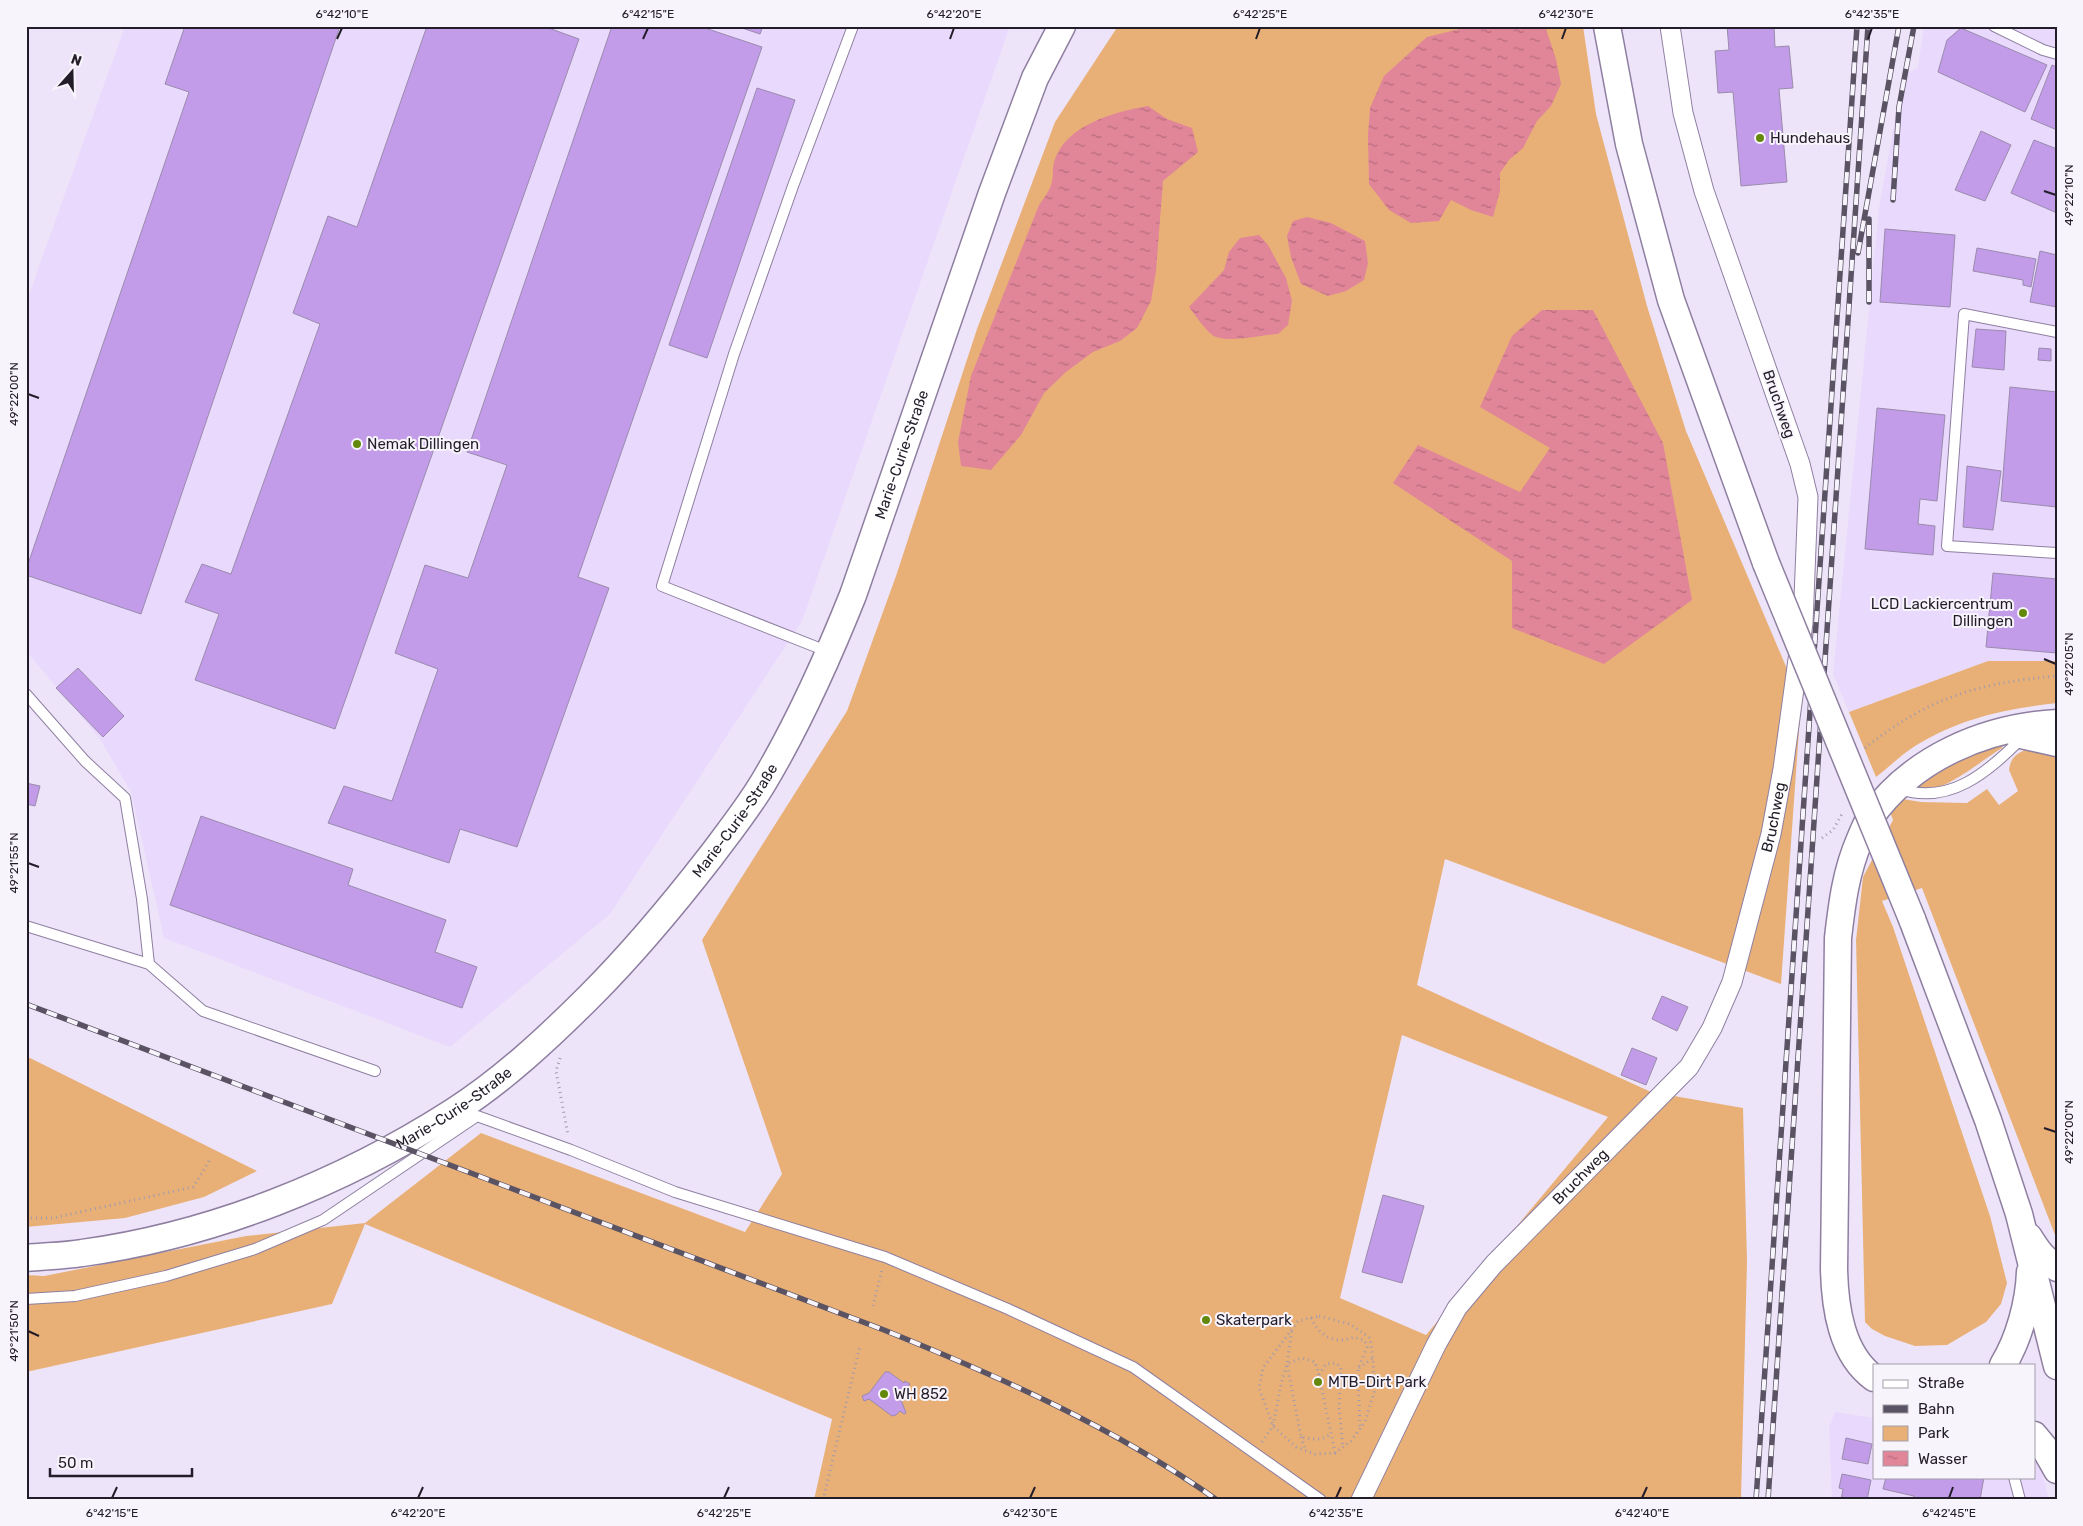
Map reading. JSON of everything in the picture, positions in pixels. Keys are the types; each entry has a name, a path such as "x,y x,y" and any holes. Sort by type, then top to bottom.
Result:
{"main road":[{"name":"Marie-Curie-Straße","path":"26,1258 82,1253 156,1239 236,1218 304,1190 373,1158 454,1112 507,1072 559,1040 614,971 670,910 740,818 763,784 796,726 830,653 853,595 992,193 1035,78 1062,26"},
{"path":"1607,26 1629,144 1671,300 1766,562 1912,919 1988,1120 2020,1220 2057,1366"},
{"path":"1873,1377 1853,1353 1842,1328 1835,1302 1838,938 1843,894 1851,859 1869,819 1896,788 1923,765 1948,750 2057,723"},
{"path":"2016,734 2057,743"},
{"path":"2020,1220 2038,1251 2048,1262 2057,1268"},
{"path":"2004,1364 2015,1342 2024,1309 2029,1284 2030,1256"},
{"path":"2036,1437 2044,1447 2057,1470"}],"street":[{"name":"Bruchweg","path":"1361,1500 1436,1346 1457,1308 1494,1264 1689,1067 1712,1028 1732,982 1771,834 1783,770 1802,623 1808,497 1800,464 1704,191 1682,113 1670,26"}],"lane":[{"path":"830,653 662,586 738,344 792,186 853,26"},
{"path":"1994,26 2057,54"},
{"path":"2057,332 1964,314 1947,546 2057,553"},
{"path":"26,694 85,761 125,798 142,899 149,964"},
{"path":"1896,788 1919,795 1951,791 2004,756 2016,734"},
{"path":"26,926 149,964 203,1011 375,1071"},
{"path":"26,1299 75,1296 166,1276 254,1249 323,1220 477,1116 571,1150 675,1192 885,1257 1008,1309 1133,1368 1321,1500"},
{"path":"2014,1478 2020,1500"}],"path":[{"path":"1864,749 1889,729 1918,710 1964,691 2013,680 2057,676"},
{"path":"1822,838 1833,830 1846,804"},
{"path":"559,1040 556,1071 571,1150"},
{"path":"26,1218 53,1218 193,1187 211,1158"},
{"path":"873,1306 885,1257"},
{"path":"1319,1316 1350,1324 1370,1338 1373,1358 1374,1392 1365,1422 1351,1441 1335,1453 1315,1454 1296,1447 1273,1426 1259,1388 1263,1368 1292,1328 1298,1321 1310,1318 1319,1316"},
{"path":"1310,1318 1318,1331 1332,1338 1342,1340 1354,1336 1365,1341 1367,1347 1358,1369 1360,1429"},
{"path":"1255,1453 1273,1426 1282,1380 1288,1364 1292,1328"},
{"path":"823,1500 860,1346"},
{"path":"1288,1364 1302,1358 1315,1362 1335,1453"},
{"path":"1358,1369 1373,1358"},
{"path":"1319,1375 1326,1364 1336,1363 1341,1368 1339,1408 1343,1447"},
{"path":"1288,1364 1301,1437 1306,1451"},
{"path":"1301,1437 1319,1440 1327,1437 1331,1432"}],"shaded area":[{"path":"125,26 1010,26 802,621 610,914 450,1047 164,938 131,792 100,739 26,651 26,303"},
{"path":"1924,26 2057,26 2057,661 1988,661 1849,712 1833,674 1879,208 1903,75 1918,68"},
{"path":"1835,1412 1873,1418 1873,1478 2036,1478 2036,1463 2041,1469 2049,1500 1832,1500 1829,1427"}],"green space":[{"path":"1118,26 1583,26 1596,114 1647,306 1686,431 1801,702 1781,984 1445,859 1417,985 1651,1092 1743,1108 1747,1261 1741,1500 814,1500 832,1419 365,1224 332,1304 26,1372 26,1275 44,1276 246,1236 365,1223 481,1133 745,1232 782,1174 702,940 847,711 896,576 977,329 1055,122","holes":["1402,1035 1608,1117 1426,1335 1340,1298"]},
{"path":"1988,661 2057,661 2057,703 2019,708 1983,716 1949,728 1915,746 1876,777 1849,712"},
{"path":"2003,745 2002,748 1950,782 1928,790 1919,789 1918,787 1922,782 1968,755"},
{"path":"2035,747 2057,752 2057,1237 1922,888 1882,901 1893,927 1990,1216 2007,1283 2001,1304 1986,1322 1947,1345 1915,1346 1885,1336 1872,1329 1865,1322 1856,940 1863,877 1893,820 1889,809 1903,799 1921,802 1967,803 1987,789 1999,805 2018,791 2009,770 2012,760 2021,752"},
{"path":"26,1056 257,1171 204,1197 125,1218 26,1227"}],"water":[{"path":"1472,26 1545,26 1556,59 1561,84 1551,106 1537,121 1523,148 1509,160 1500,173 1500,191 1493,217 1471,210 1451,200 1439,221 1411,223 1389,210 1369,184 1368,135 1370,108 1384,76 1427,37"},
{"path":"1148,106 1167,119 1192,128 1198,152 1163,181 1156,271 1151,301 1137,328 1120,341 1093,352 1066,372 1044,393 1021,435 991,470 961,466 958,442 971,376 1039,205 1050,188 1054,162 1060,149 1069,138 1092,122 1121,112"},
{"path":"1307,217 1331,223 1365,241 1368,263 1364,280 1346,291 1328,296 1301,284 1291,257 1287,236 1293,221"},
{"path":"1259,235 1268,245 1286,278 1292,301 1288,325 1278,334 1234,339 1218,338 1209,332 1189,307 1224,270 1229,252 1240,238"},
{"path":"1542,310 1593,310 1663,443 1692,600 1604,664 1512,628 1512,561 1393,483 1418,445 1520,492 1550,448 1480,407 1512,336"}],"building":[{"path":"185,26 340,26 141,614 26,575 26,570 189,92 165,84"},
{"name":"Nemak Dillingen","path":"427,26 543,26 579,39 335,729 195,680 219,614 185,602 202,564 231,574 320,324 293,313 328,216 357,227"},
{"path":"612,26 699,26 762,47 578,577 609,588 517,847 460,829 449,863 328,823 344,786 392,801 438,669 395,653 425,565 468,578 507,465 467,452"},
{"path":"736,26 763,26 760,34"},
{"name":"Hundehaus","path":"1727,26 1774,26 1775,47 1789,46 1793,88 1779,89 1787,182 1741,186 1733,92 1718,93 1715,51 1729,50"},
{"path":"1961,28 2047,65 2025,112 1938,72 1947,40"},
{"path":"2052,65 2057,67 2057,130 2031,119"},
{"path":"757,88 795,100 707,358 669,345"},
{"path":"1981,131 2011,145 1985,201 1955,190"},
{"path":"2034,140 2057,149 2057,213 2011,193"},
{"path":"1885,229 1955,235 1950,307 1880,302"},
{"path":"1977,248 2036,259 2031,287 2023,285 2023,280 1973,271"},
{"path":"2040,251 2057,255 2057,307 2030,302"},
{"path":"1976,329 2006,331 2004,370 1972,367"},
{"path":"2039,348 2051,349 2051,361 2038,360"},
{"path":"2010,387 2057,392 2057,507 2001,501"},
{"path":"1877,408 1945,415 1937,501 1920,499 1918,524 1935,526 1933,555 1865,549"},
{"path":"1967,466 2001,471 1993,530 1963,527"},
{"name":"LCD Lackiercentrum Dillingen","path":"1993,573 2057,579 2057,653 1986,647"},
{"path":"78,668 124,716 103,737 56,688"},
{"path":"26,783 40,786 35,806 26,804"},
{"path":"201,816 353,869 348,885 446,920 435,952 477,967 462,1008 170,905"},
{"path":"1662,996 1688,1007 1677,1031 1652,1019"},
{"path":"1632,1048 1657,1058 1646,1085 1621,1075"},
{"path":"1383,1195 1424,1206 1402,1283 1362,1272"},
{"name":"WH 852","path":"885,1372 889,1372 904,1383 905,1381 910,1384 900,1397 906,1413 904,1414 900,1411 892,1416 869,1399 864,1401 862,1396 869,1393"},
{"path":"1846,1438 1872,1444 1868,1464 1842,1459"},
{"path":"1842,1474 1871,1480 1867,1500 1841,1500 1843,1489 1839,1488"},
{"path":"1886,1478 1984,1478 1980,1500 1913,1500 1914,1496 1883,1489"}],"railway":[{"path":"1756,1500 1857,26"},
{"path":"1768,1500 1868,26"},
{"path":"1858,253 1899,26"},
{"path":"1893,200 1899,107 1914,26"},
{"path":"1869,219 1869,302"},
{"path":"26,1004 884,1330 970,1366 1055,1405 1138,1449 1217,1500"}],"place":[{"name":"Hundehaus","path":"1760,138"},
{"name":"Nemak Dillingen","path":"357,444"},
{"name":"LCD Lackiercentrum Dillingen","path":"2023,613"},
{"name":"Skaterpark","path":"1206,1320"},
{"name":"MTB-Dirt Park","path":"1318,1382"},
{"name":"WH 852","path":"884,1394"}]}
